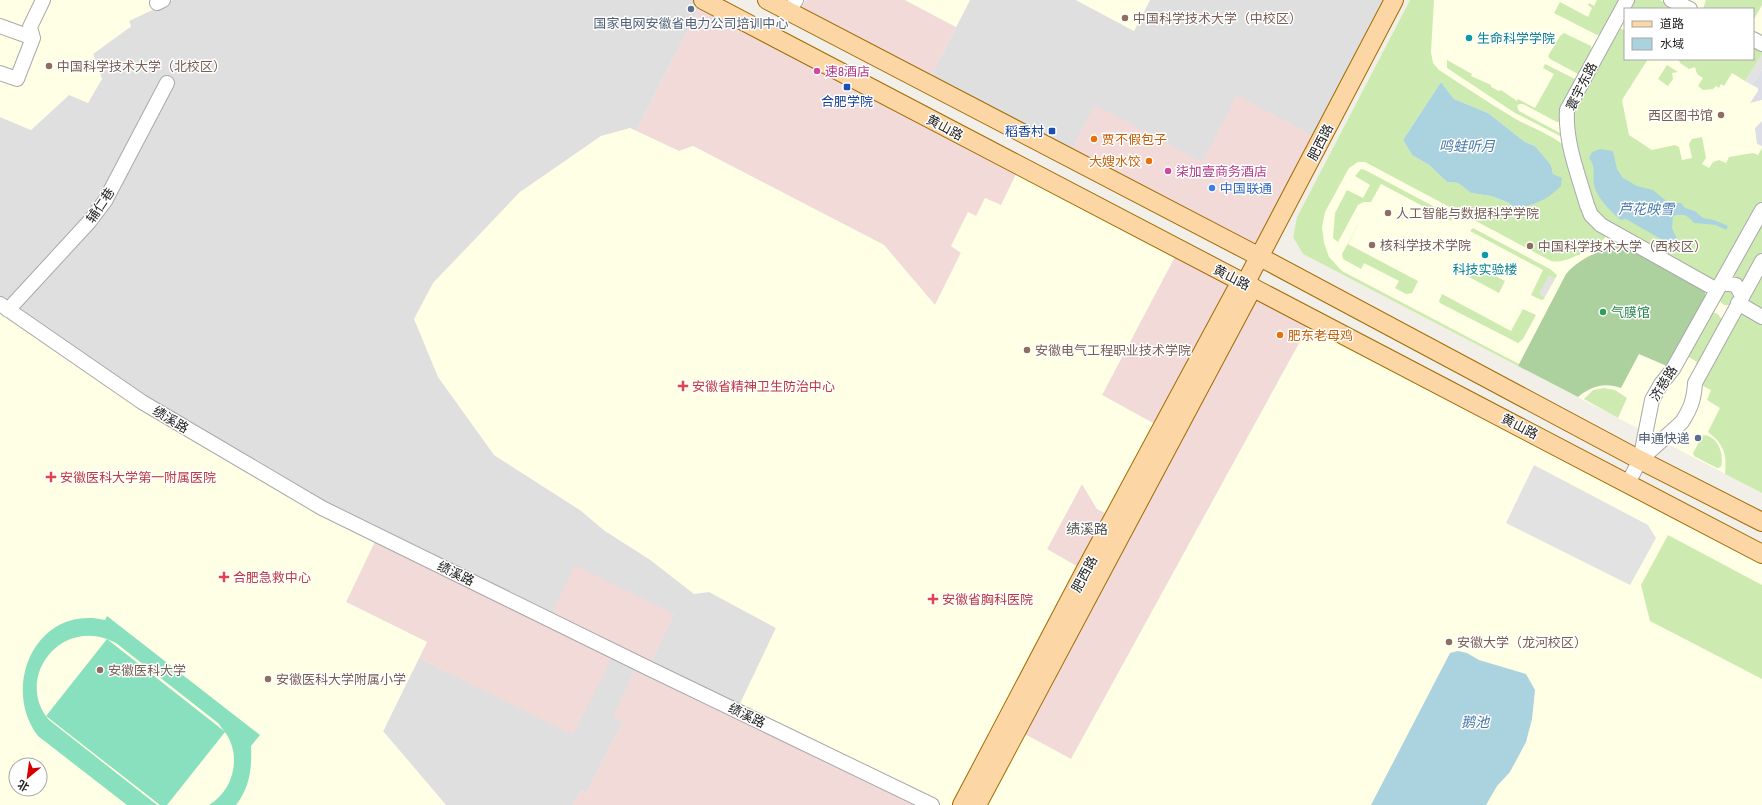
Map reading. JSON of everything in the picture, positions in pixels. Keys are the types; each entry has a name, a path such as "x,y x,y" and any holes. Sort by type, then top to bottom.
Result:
{"main road":[{"name":"黄山路","path":"702,0 1762,554"},
{"name":"黄山路","path":"767,0 792,6 1640,460 1762,522"},
{"name":"肥西路","path":"976,805 1394,0"},
{"name":"肥西路","path":"962,805 1085,570 1246,284"}],"street":[{"path":"0,73 17,79 33,38 30,27 43,0"},
{"name":"寰宇东路","path":"1627,0 1567,110 1566,125 1587,205 1591,215 1601,225 1717,291"},
{"path":"1671,0 1688,8"},
{"path":"0,26 33,38"},
{"name":"辅仁巷","path":"4,307 89,222 105,201 167,83"},
{"name":"济慈路","path":"1640,460 1652,400 1661,384 1672,370 1762,210"},
{"name":"济慈路","path":"1640,460 1682,422 1694,400 1694,383 1762,261"},
{"path":"1738,304 1736,285 1717,291 1720,309 1738,304 1762,317"},
{"name":"绩溪路","path":"4,307 142,402 322,508 932,805"},
{"path":"1628,483 1640,460"}],"shaded area":[{"name":"中国科学技术大学（北校区）","path":"0,0 173,0 129,21 131,26 93,54 102,79 88,103 69,95 31,130 0,117"},
{"path":"173,0 703,0 636,131 630,128 520,192 487,228 494,455 580,510 605,531 649,559 776,628 737,710 648,668 674,614 549,620 322,508 0,304 0,117 31,130 69,95 102,79 93,54 131,27 129,21"},
{"path":"703,0 1020,166 1001,206 976,216 968,212 961,252 935,305 884,245 693,146 679,151 636,131"},
{"path":"806,0 905,0 956,27 927,84 797,16"},
{"path":"905,0 970,0 956,27"},
{"path":"970,0 1076,0 1134,31 1150,0 1394,0 1321,140 1202,163 1095,106 1068,157 927,84"},
{"name":"中国科学技术大学（中校区）","path":"1076,0 1150,0 1134,31"},
{"name":"中国科学技术大学（西校区）","path":"1410,0 1762,0 1762,493 1303,254 1293,237 1297,217"},
{"path":"1762,55 1762,70 1752,85 1745,81"},
{"path":"1762,70 1762,100 1750,103 1758,91 1758,88 1752,85"},
{"path":"1237,95 1321,140 1260,257 1068,157 1095,105 1202,162"},
{"path":"1762,121 1762,146 1757,144 1755,128"},
{"path":"630,128 679,151 693,146 884,245 935,305 961,253 951,246 968,212 976,216 985,198 1001,205 1020,166 1179,249 1102,395 1162,428 1114,517 1097,509 1082,484 1047,549 1085,571 962,805 932,805 737,710 776,628 709,592 694,594 649,559 605,531 580,510 494,455 438,377 414,319 433,283 520,192 601,136"},
{"path":"1179,249 1241,281 1162,428 1102,395"},
{"path":"1549,276 1555,279 1545,297 1539,293"},
{"path":"1253,287 1313,318 1071,759 1017,730"},
{"path":"0,304 142,402 378,535 346,602 427,642 383,731 446,805 0,805"},
{"name":"安徽大学（龙河校区）","path":"1313,318 1762,555 1762,805 977,805 1017,730 1071,759"},
{"path":"1534,465 1648,525 1656,538 1630,585 1506,523"},
{"path":"1082,484 1097,509 1114,517 1085,571 1047,549"},
{"path":"378,535 549,619 575,565 674,614 648,668 932,805 573,805 581,790 586,793 623,722 613,717 638,664 615,652 573,735 419,658 427,642 346,602"},
{"path":"615,652 638,663 614,717 623,722 586,793 581,790 573,805 446,805 383,732 419,658 476,686"}],"green space":[{"path":"1410,0 1434,0 1431,52 1433,63 1439,70 1495,106 1514,118 1549,135 1567,148 1605,232 1605,238 1572,258 1557,262 1551,261 1365,162 1358,162 1349,168 1325,212 1322,227 1324,243 1329,257 1342,271 1519,364 1518,366 1303,254 1293,237 1297,217","holes":["1441,82 1454,99 1488,113 1525,142 1535,146 1551,165 1553,174 1516,208 1507,202 1491,196 1471,193 1458,183 1447,182 1429,165 1412,155 1403,140"]},
{"path":"1597,0 1619,0 1603,34 1597,35 1554,13 1560,2 1588,17 1592,8 1588,5 1589,3 1594,6"},
{"path":"1632,0 1660,0 1675,8 1627,8"},
{"path":"1706,0 1762,0 1762,5 1754,19 1754,8 1703,8"},
{"path":"1617,26 1624,30 1624,60 1647,60 1622,100 1629,135 1652,150 1675,145 1679,147 1682,160 1692,158 1689,144 1692,139 1702,137 1706,158 1702,164 1709,168 1713,162 1719,160 1726,163 1729,157 1753,153 1758,155 1762,148 1762,201 1717,278 1713,280 1708,279 1605,223 1593,210 1570,127 1573,107"},
{"path":"1564,33 1591,46 1592,52 1582,71 1578,74 1550,59 1548,56 1560,36"},
{"path":"1754,45 1762,49 1762,55 1745,81 1732,73 1724,86 1721,84 1719,88 1716,86 1713,89 1703,90 1698,86 1703,78 1697,74 1695,67 1689,69 1680,63 1679,60 1754,60"},
{"path":"1447,60 1472,74 1471,76 1491,85 1491,87 1499,91 1501,90 1517,101 1518,99 1535,108 1554,74 1543,68 1545,64 1575,79 1574,88 1561,122 1557,122 1523,104 1519,104 1517,106 1519,111 1560,133 1560,136 1515,113 1447,68"},
{"path":"1667,65 1678,72 1672,73 1673,79 1668,86 1658,79"},
{"path":"1361,169 1450,215 1452,217 1451,221 1381,184 1371,202 1364,202 1358,205 1338,242 1333,238 1335,213 1347,190 1363,198 1370,185 1355,176"},
{"path":"1364,214 1348,244 1418,281 1412,293 1406,294 1395,288 1399,281 1364,263 1361,269 1343,259 1342,254"},
{"path":"1762,219 1762,252 1748,277 1743,280 1738,279 1734,275 1733,269"},
{"path":"1473,228 1550,269 1557,275 1555,279 1549,276 1540,294 1545,297 1544,299 1541,300 1531,295 1543,270 1470,231"},
{"path":"1626,243 1704,289 1706,296 1669,367 1639,354 1621,388 1609,385 1598,386 1588,390 1578,397 1518,366 1566,274 1579,262 1586,258"},
{"path":"1471,263 1505,281 1499,293 1465,275"},
{"path":"1762,267 1762,311 1750,304 1747,296"},
{"path":"1727,288 1737,294 1730,305 1724,305 1720,301 1719,295"},
{"path":"1442,294 1511,331 1523,309 1536,315 1523,339 1518,343 1440,303 1439,301"},
{"path":"1749,313 1762,321 1762,493 1725,474 1725,455 1721,445 1708,432 1720,408 1707,400 1711,390 1703,386 1702,378 1738,315"},
{"path":"1710,314 1718,314 1723,321 1700,366 1689,357 1687,359 1685,357"},
{"path":"1604,388 1615,390 1627,398 1618,418 1584,399 1593,390"},
{"path":"1703,435 1708,436 1717,442 1722,457 1721,467 1717,468 1694,456 1693,453"},
{"path":"1668,535 1762,585 1762,679 1650,621 1641,585"},
{"path":"107,616 260,735 251,746 249,777 241,798 236,805 209,805 218,799 224,791 230,782 233,772 233,751 225,732 167,805 160,805 47,717 157,805 127,805 38,736 27,716 23,695 25,673 32,653 44,636 60,624 81,618 105,620","holes":["89,636 107,639 46,716 40,704 37,688 39,672 46,658 58,646 72,638","107,639 116,643 218,723 224,731"]}],"water":[{"name":"鸣蛙听月","path":"1441,82 1454,99 1488,113 1525,142 1535,146 1551,165 1553,174 1562,178 1561,186 1551,195 1540,201 1516,208 1507,202 1491,196 1471,193 1458,183 1447,182 1429,165 1412,155 1403,140"},
{"name":"芦花映雪","path":"1600,149 1613,151 1617,169 1623,178 1637,186 1653,190 1669,203 1681,203 1685,208 1695,211 1703,218 1714,220 1728,226 1726,230 1716,225 1694,223 1685,215 1673,216 1672,228 1678,241 1674,246 1626,219 1621,220 1601,200 1594,185 1594,168 1589,158 1592,152"},
{"name":"鹅池","path":"1458,651 1467,653 1479,660 1526,674 1535,690 1532,719 1526,742 1510,772 1497,786 1486,805 1371,805 1450,653"}],"place":[{"name":"国家电网安徽省电力公司培训中心","path":"691,9"},
{"name":"中国科学技术大学（中校区）","path":"1125,18"},
{"name":"生命科学学院","path":"1469,38"},
{"name":"中国科学技术大学（北校区）","path":"49,66"},
{"name":"速8酒店","path":"817,71"},
{"name":"合肥学院","path":"847,87"},
{"name":"西区图书馆","path":"1721,115"},
{"name":"稻香村","path":"1052,131"},
{"name":"贾不假包子","path":"1094,139"},
{"name":"大嫂水饺","path":"1149,161"},
{"name":"柒加壹商务酒店","path":"1168,171"},
{"name":"中国联通","path":"1212,188"},
{"name":"人工智能与数据科学学院","path":"1388,213"},
{"name":"核科学技术学院","path":"1372,245"},
{"name":"中国科学技术大学（西校区）","path":"1530,246"},
{"name":"科技实验楼","path":"1485,255"},
{"name":"气膜馆","path":"1603,312"},
{"name":"肥东老母鸡","path":"1280,335"},
{"name":"安徽电气工程职业技术学院","path":"1027,350"},
{"name":"安徽省精神卫生防治中心","path":"683,386"},
{"name":"申通快递","path":"1698,438"},
{"name":"安徽医科大学第一附属医院","path":"51,477"},
{"name":"合肥急救中心","path":"224,577"},
{"name":"安徽省胸科医院","path":"933,599"},
{"name":"安徽大学（龙河校区）","path":"1449,642"},
{"name":"安徽医科大学","path":"100,670"},
{"name":"安徽医科大学附属小学","path":"268,679"}],"district":[{"name":"绩溪路","path":"1087,529"}]}
